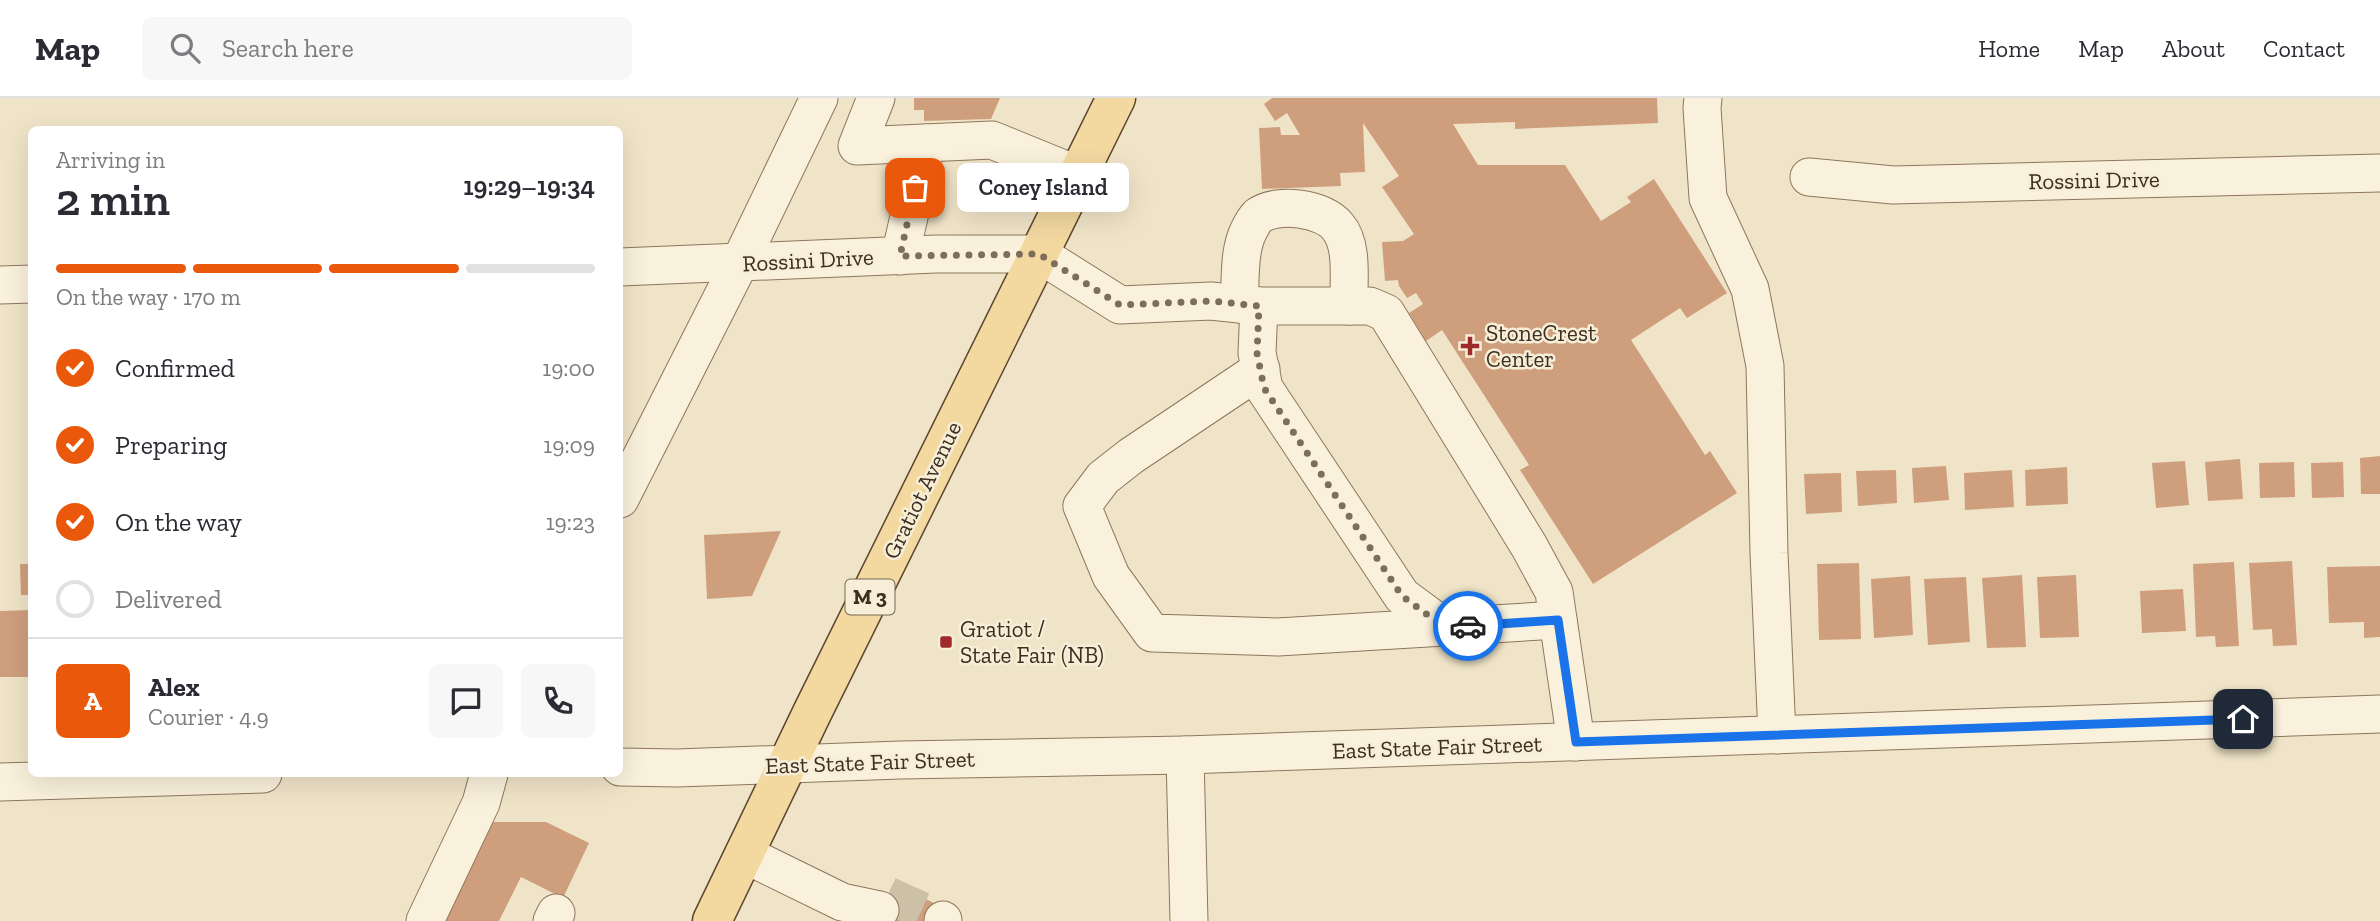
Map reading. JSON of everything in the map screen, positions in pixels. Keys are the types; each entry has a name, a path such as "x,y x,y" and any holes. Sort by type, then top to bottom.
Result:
{"main road":[{"name":"Gratiot Avenue","path":"712,921 1116,98"}],"street":[{"path":"623,493 739,264 819,98"},
{"path":"876,98 857,146 992,140 1078,174"},
{"path":"1703,98 1707,198 1750,289 1765,366 1777,735"},
{"path":"900,256 926,143"},
{"name":"Rossini Drive","path":"1809,177 1893,185 2380,173"},
{"path":"1349,306 1345,241 1338,226 1320,213 1298,208 1270,212 1258,217 1248,232 1242,252 1264,388 1402,596 1444,627"},
{"path":"1039,254 1120,305 1211,301 1249,305 1370,306 1386,313 1529,546 1554,592 1576,742"},
{"name":"Rossini Drive","path":"623,267 900,256 1039,254"},
{"path":"0,285 28,284"},
{"path":"1261,369 1131,456 1103,478 1082,506 1111,576 1152,633 1278,637 1558,620"},
{"name":"East State Fair Street","path":"623,767 677,768 1185,755 2380,714"},
{"path":"1185,755 1189,921"},
{"path":"0,782 164,777"},
{"path":"425,921 481,803 488,777"},
{"path":"744,854 863,912"}],"building":[{"path":"914,98 1000,98 991,119 924,121 924,110 914,110"},
{"path":"1272,98 1657,98 1658,123 1515,129 1515,122 1453,124 1478,165 1565,165 1601,221 1631,202 1627,197 1654,179 1727,293 1687,318 1680,308 1631,340 1705,455 1710,451 1737,493 1593,584 1520,470 1529,465 1442,330 1426,341 1409,313 1423,304 1416,293 1407,298 1398,280 1385,281 1382,242 1403,241 1414,234 1382,187 1399,176 1363,123 1365,172 1340,173 1341,186 1262,189 1259,128 1280,127 1281,135 1300,135 1287,113 1275,121 1264,104"},
{"path":"2380,456 2380,494 2361,494 2360,458"},
{"path":"2240,459 2243,499 2208,501 2205,462"},
{"path":"2185,461 2189,505 2156,508 2152,463"},
{"path":"2294,462 2295,497 2260,498 2259,463"},
{"path":"2343,462 2344,497 2312,498 2311,463"},
{"path":"1946,466 1949,500 1914,503 1912,468"},
{"path":"2067,467 2068,504 2026,506 2025,470"},
{"path":"1896,470 1897,503 1858,506 1856,471"},
{"path":"2012,470 2014,507 1965,510 1964,473"},
{"path":"1841,473 1842,512 1806,514 1804,474"},
{"path":"781,531 752,596 707,599 704,535"},
{"path":"2292,561 2297,645 2273,646 2272,629 2253,630 2249,563"},
{"path":"2234,562 2239,646 2216,647 2215,636 2196,637 2193,564"},
{"path":"1859,563 1861,639 1819,640 1817,564"},
{"path":"20,564 28,564 28,595 21,595"},
{"path":"2380,566 2380,637 2364,638 2364,622 2329,623 2327,567"},
{"path":"2022,575 2026,647 1987,648 1982,578"},
{"path":"2076,575 2079,637 2040,638 2037,577"},
{"path":"1910,576 1913,635 1874,638 1871,579"},
{"path":"1966,577 1970,642 1928,645 1924,579"},
{"path":"2183,589 2186,631 2142,633 2140,591"},
{"path":"28,610 28,677 0,677 0,611"},
{"path":"489,822 546,822 589,843 563,898 521,877 499,921 440,921"},
{"path":"893,884 947,909 942,921 876,921"}],"tunnel":[{"path":"888,895 943,920"}],"way so far":[{"path":"915,188 900,256 1039,254 1120,305 1211,301 1259,306 1257,353 1264,388 1402,596 1444,627 1468,626"}],"place":[{"name":"Coney Island","path":"915,188"},
{"name":"StoneCrest Center","path":"1470,346"},
{"name":"Gratiot / State Fair (NB)","path":"946,642"}],"route":[{"path":"1468,626 1558,620 1576,742 2243,719"}]}
